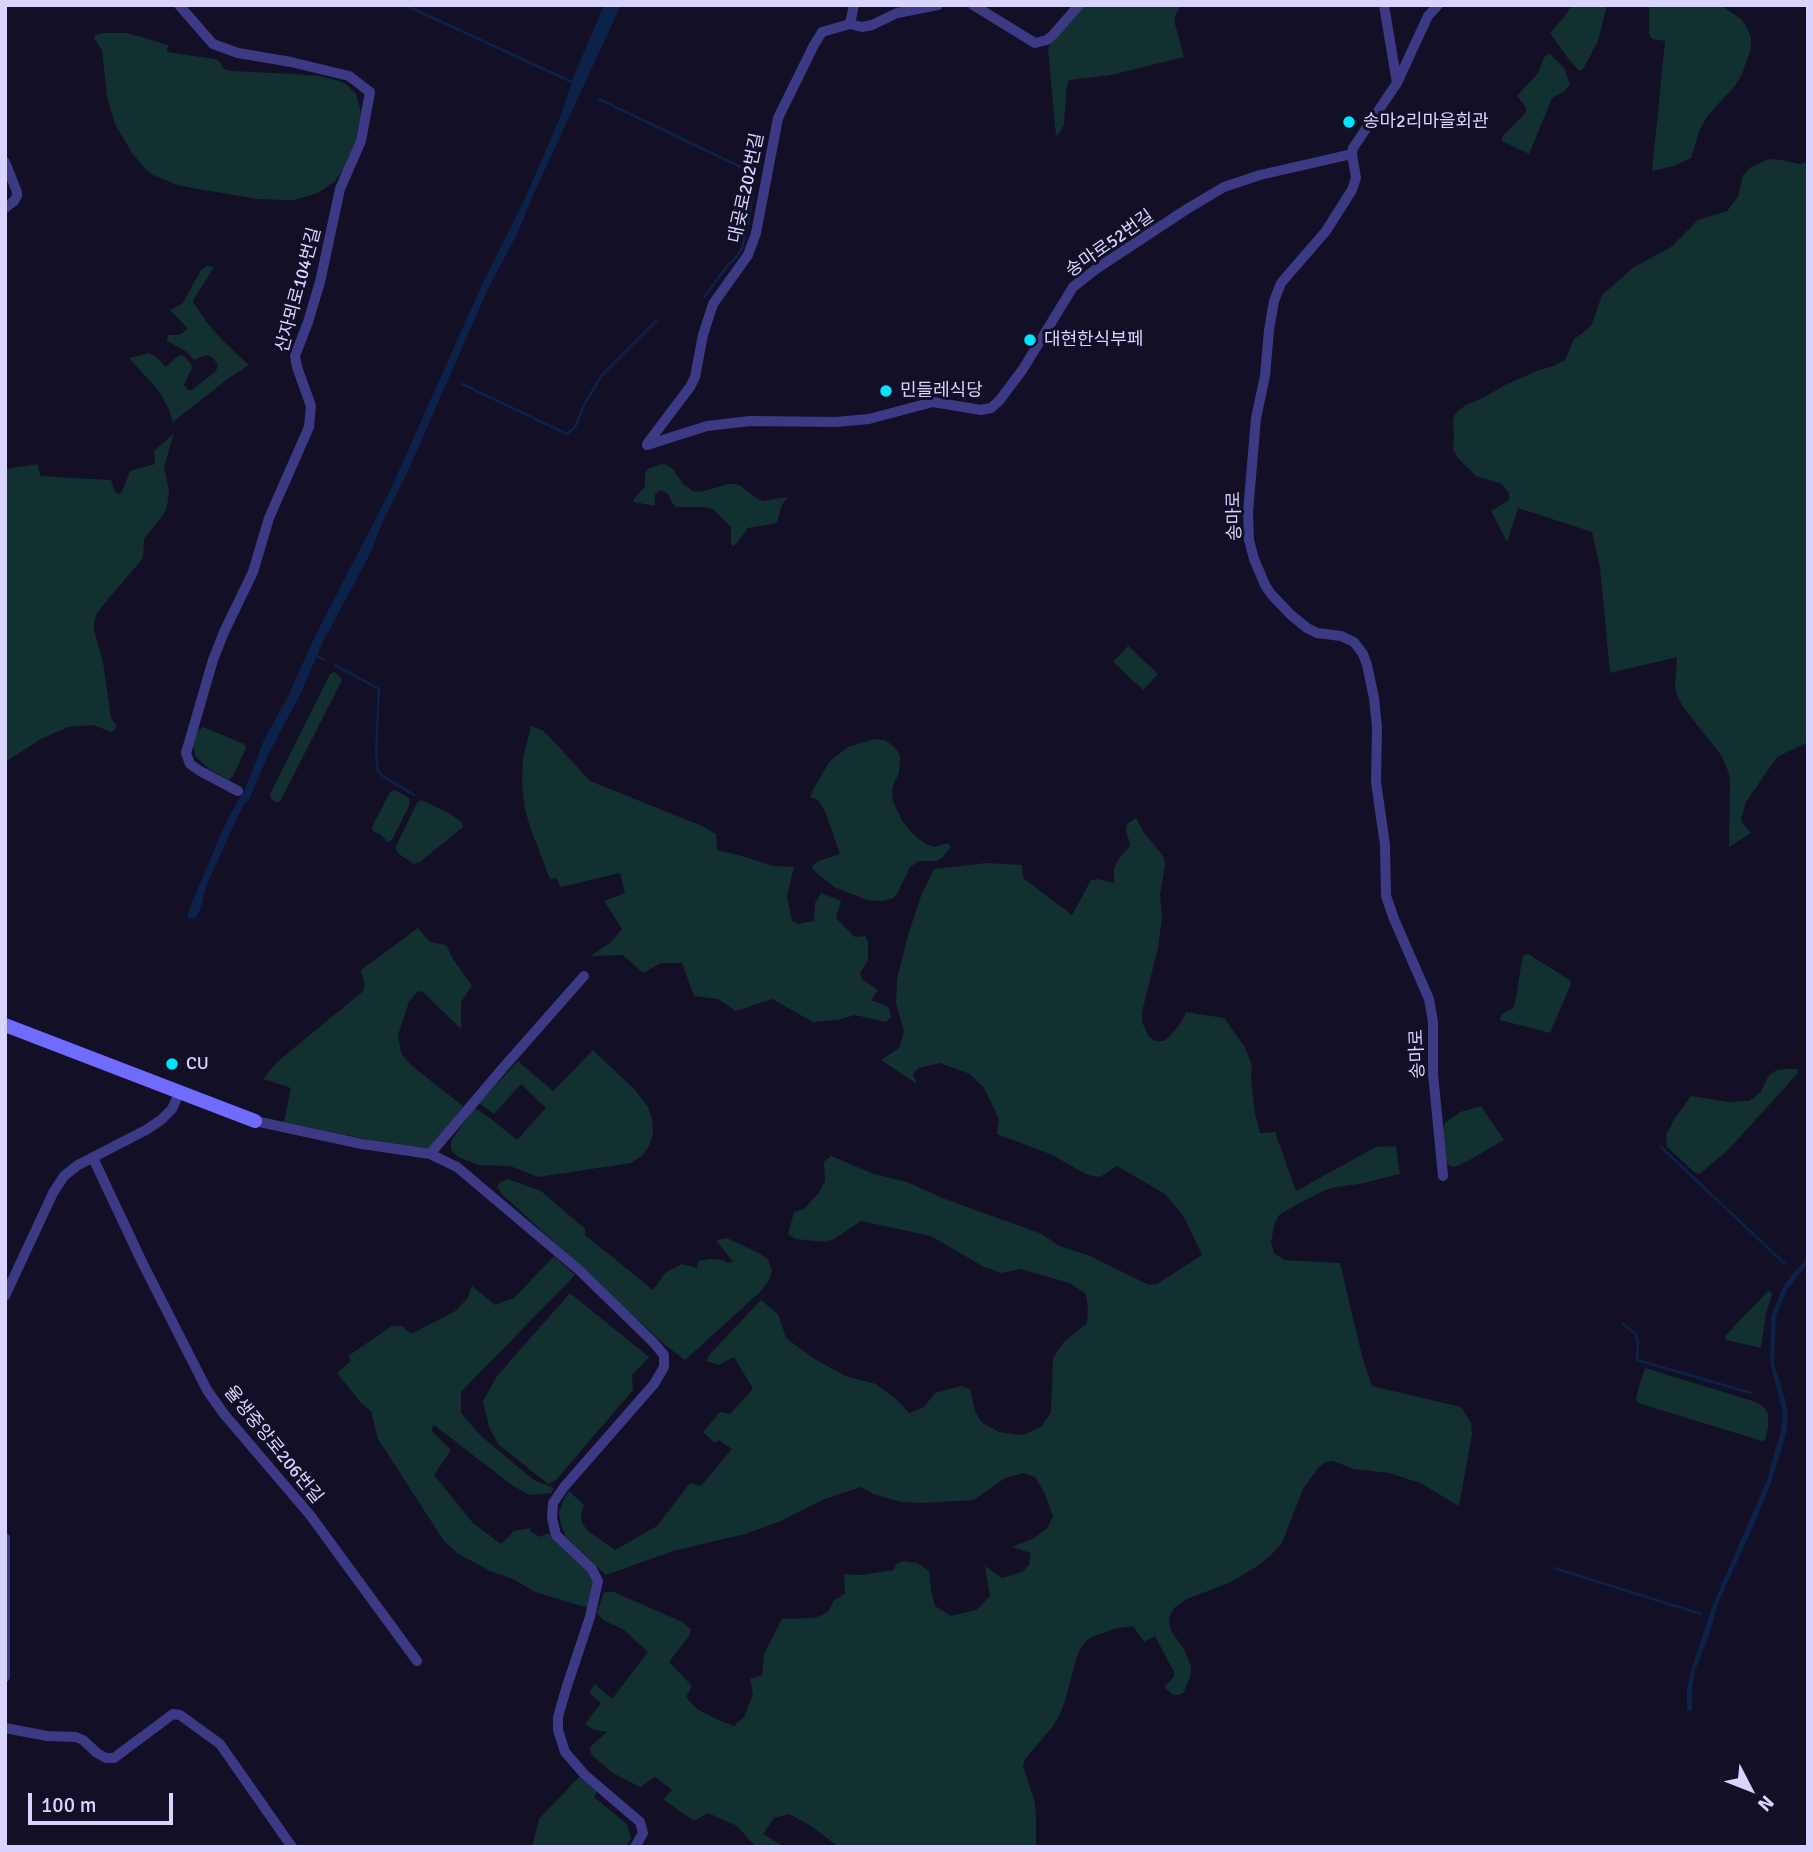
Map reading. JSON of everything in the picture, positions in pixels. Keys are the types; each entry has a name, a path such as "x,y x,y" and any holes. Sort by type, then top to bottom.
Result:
{"street":[{"name":"산자뫼로104번길","path":"179,5 213,44 238,53 291,61 349,76 370,92 361,141 340,189 320,282 295,356 311,406 309,426 269,518 253,572 224,632 186,753 190,764 238,791"},
{"path":"850,24 854,5"},
{"name":"대곶로202번길","path":"646,445 690,387 695,377 703,335 713,304 748,255 756,233 778,118 822,32 850,24 862,27 873,25 897,13 938,5"},
{"path":"973,5 1035,43 1053,36 1079,5"},
{"path":"1384,5 1397,83"},
{"path":"1352,154 1356,143 1397,83 1428,16 1438,5"},
{"name":"송마로52번길","path":"646,445 707,426 750,421 836,422 869,419 933,402 981,411 991,408 1023,369 1073,287 1096,269 1224,187 1260,175 1352,154"},
{"name":"송마로","path":"1352,154 1356,178 1352,190 1315,245 1282,283 1274,301 1265,376 1256,418 1248,512 1249,540 1260,575 1279,604 1307,628 1354,642 1367,665 1377,727 1376,782 1385,845 1386,895 1429,999 1433,1022 1433,1074 1443,1176"},
{"path":"5,162 17,196 5,208"},
{"path":"430,1154 584,976"},
{"path":"5,1025 255,1121 362,1144 430,1154 457,1167 579,1270 664,1355 664,1367 654,1384 564,1487 553,1503 552,1518 556,1535 592,1569 598,1581 590,1617 563,1698 558,1730 565,1752 585,1775 640,1822 643,1833 635,1847"},
{"path":"5,1296 58,1184 70,1170 161,1120 172,1109 180,1091"},
{"name":"율생중앙로206번길","path":"93,1158 207,1390 224,1414 310,1515 418,1661"},
{"path":"5,1538 5,1677"},
{"path":"5,1728 47,1736 76,1737 106,1758 114,1758 173,1714 180,1715 225,1749 292,1847"}],"green space":[{"path":"1085,5 1181,5 1175,16 1175,24 1184,57 1111,75 1069,80 1064,124 1056,136 1048,49"},
{"path":"1572,5 1607,5 1598,41 1583,69 1579,71 1550,33"},
{"path":"1649,5 1721,5 1741,19 1751,38 1751,49 1742,74 1735,86 1708,115 1700,129 1691,158 1674,166 1652,171 1665,41 1652,39 1649,34"},
{"path":"104,33 126,33 145,38 168,45 167,52 215,59 224,69 231,71 319,76 346,84 356,94 361,112 356,140 345,168 334,182 318,193 294,200 258,199 198,189 177,185 153,175 132,153 115,124 107,97 102,50 94,38"},
{"path":"1550,54 1564,68 1570,84 1565,91 1552,98 1529,154 1502,141 1502,137 1526,112 1526,107 1517,96 1538,73 1545,56"},
{"path":"1769,159 1800,164 1808,162 1808,742 1777,757 1746,802 1741,819 1751,833 1729,847 1728,771 1721,755 1679,699 1675,689 1677,657 1610,673 1600,567 1592,532 1518,508 1507,542 1491,511 1509,500 1509,493 1502,484 1476,476 1458,458 1453,450 1453,422 1454,416 1466,405 1565,360 1574,339 1592,324 1602,295 1634,267 1671,247 1698,220 1727,211 1738,197 1743,175 1751,167"},
{"path":"207,266 214,267 193,302 224,342 249,365 173,422 159,391 129,358 149,353 166,367 175,358 184,356 192,368 184,385 188,390 192,390 216,371 218,365 212,357 207,355 194,360 187,352 167,341 168,335 179,335 188,329 170,310 182,304 201,270"},
{"path":"174,433 164,467 169,491 167,507 144,539 143,557 104,604 94,623 111,718 117,726 112,732 93,725 68,727 41,739 5,762 5,469 38,464 40,476 111,480 115,492 119,494 130,471 155,464 154,451"},
{"path":"661,464 673,469 683,484 693,491 700,492 734,484 763,501 787,497 777,523 748,528 733,546 731,527 713,509 677,507 668,494 661,490 655,494 655,506 634,502 645,487 645,474 648,469"},
{"path":"1128,646 1158,674 1143,690 1113,662"},
{"path":"334,672 342,680 280,802 276,802 271,799 270,794 330,674"},
{"path":"531,726 548,735 590,781 702,826 716,834 717,850 773,866 794,867 787,896 792,921 798,924 814,921 815,903 821,893 841,901 836,918 855,937 865,936 868,941 868,960 860,973 862,979 878,990 871,1000 889,1007 891,1017 886,1022 855,1015 838,1020 813,1022 772,999 736,1011 718,999 694,996 682,963 661,963 643,973 623,955 590,956 610,943 622,929 604,901 625,893 620,873 561,887 556,878 550,879 530,827 522,785 523,757"},
{"path":"203,727 244,744 246,748 229,780 209,769 195,756 193,743 196,732"},
{"path":"874,739 891,744 900,756 899,773 892,793 902,821 926,844 934,847 948,843 951,847 937,861 919,861 910,867 897,894 882,901 867,900 834,887 812,869 818,861 840,854 825,811 818,800 810,797 814,788 830,761 848,747"},
{"path":"395,790 409,798 410,804 392,840 388,842 373,831 372,827 390,792"},
{"path":"421,800 449,813 462,822 463,827 414,864 399,854 396,846"},
{"path":"1136,818 1164,858 1165,865 1160,894 1162,917 1158,948 1142,1012 1142,1022 1149,1037 1155,1041 1168,1038 1181,1023 1186,1012 1224,1018 1244,1046 1252,1065 1255,1114 1260,1133 1275,1132 1296,1191 1376,1147 1396,1146 1400,1174 1336,1187 1296,1205 1279,1215 1271,1243 1274,1253 1284,1260 1340,1263 1362,1356 1372,1386 1461,1407 1471,1423 1472,1434 1459,1506 1420,1483 1389,1473 1354,1469 1333,1461 1326,1462 1318,1468 1303,1489 1282,1543 1271,1555 1229,1583 1187,1599 1174,1608 1169,1618 1171,1631 1184,1649 1191,1666 1190,1677 1180,1695 1173,1695 1164,1687 1174,1677 1174,1672 1155,1636 1144,1642 1133,1626 1117,1628 1086,1641 1080,1649 1059,1716 1025,1759 1023,1766 1035,1803 1036,1847 839,1847 808,1824 789,1814 774,1818 763,1834 785,1847 754,1845 737,1826 708,1813 694,1821 663,1799 672,1790 655,1777 640,1787 611,1772 591,1754 590,1747 607,1732 594,1730 585,1724 601,1703 589,1693 595,1684 612,1699 648,1652 624,1630 603,1620 597,1613 604,1592 614,1592 682,1622 691,1629 689,1636 669,1662 692,1686 686,1697 697,1709 734,1726 744,1717 753,1694 750,1679 762,1675 764,1654 782,1619 815,1618 828,1612 834,1600 845,1594 844,1574 862,1575 894,1570 896,1564 903,1561 917,1563 929,1571 935,1606 951,1616 976,1610 990,1596 985,1566 1002,1578 1022,1572 1029,1565 1031,1553 1012,1547 1034,1538 1048,1527 1053,1516 1044,1492 1035,1477 1024,1473 1005,1478 974,1500 901,1502 873,1494 861,1487 825,1499 781,1521 745,1534 673,1551 606,1575 566,1537 559,1512 564,1499 569,1491 584,1505 582,1523 588,1531 615,1550 657,1526 690,1483 701,1486 732,1449 719,1440 715,1443 703,1432 720,1412 730,1414 753,1389 734,1357 719,1365 706,1361 761,1300 778,1314 786,1338 813,1358 845,1376 876,1384 909,1413 924,1407 935,1393 961,1386 970,1389 975,1411 981,1422 999,1432 1023,1435 1041,1427 1051,1412 1053,1358 1063,1343 1087,1323 1086,1294 1070,1283 1020,1269 1002,1273 984,1267 931,1236 861,1221 834,1239 824,1242 796,1239 788,1234 794,1212 804,1209 818,1194 825,1181 824,1162 831,1156 1042,1234 1059,1246 1088,1255 1149,1285 1157,1284 1202,1255 1184,1217 1165,1194 1117,1166 1100,1177 1088,1175 1050,1154 997,1134 999,1119 984,1088 970,1074 940,1063 919,1068 913,1074 917,1084 881,1060 899,1048 904,1031 896,1004 897,979 921,896 934,869 986,863 1022,865 1023,878 1072,915 1091,880 1114,883 1114,868 1130,843 1126,832 1127,824"},
{"path":"418,928 430,942 446,945 472,986 461,1002 461,1029 423,992 418,991 409,1002 398,1035 401,1053 412,1066 463,1106 436,1143 426,1150 284,1122 291,1088 263,1079 277,1062 362,992 365,986 361,970"},
{"path":"1528,954 1570,980 1571,984 1550,1033 1500,1020 1501,1015 1513,1008 1522,960 1524,955"},
{"path":"593,1050 636,1091 648,1107 653,1133 642,1156 631,1163 538,1177 510,1166 479,1165 458,1157 451,1150 451,1141 474,1108 517,1140 546,1108 521,1084 494,1114 479,1103 518,1061 553,1091"},
{"path":"1785,1069 1795,1069 1798,1073 1729,1149 1701,1173 1694,1172 1667,1147 1666,1135 1691,1096 1728,1102 1749,1101 1760,1093 1769,1075"},
{"path":"1481,1106 1504,1140 1455,1167 1450,1166 1445,1158 1445,1123 1460,1112"},
{"path":"508,1179 541,1191 585,1229 585,1235 653,1290 665,1273 682,1264 697,1268 698,1261 710,1259 733,1262 716,1240 727,1238 761,1254 769,1261 772,1271 768,1282 685,1360 665,1345 502,1194 497,1187 500,1182"},
{"path":"554,1256 575,1275 461,1392 461,1413 481,1436 534,1480 554,1488 551,1493 530,1495 513,1486 434,1425 431,1430 451,1450 434,1475 473,1523 501,1544 514,1531 531,1528 530,1531 539,1537 549,1533 585,1565 595,1581 588,1608 535,1592 457,1553 444,1541 378,1439 371,1411 361,1403 337,1373 351,1361 348,1356 392,1326 402,1326 411,1334 454,1312 467,1299 472,1286 495,1305 514,1298"},
{"path":"1768,1291 1772,1295 1766,1313 1761,1348 1726,1340 1725,1336"},
{"path":"570,1293 649,1357 632,1375 633,1390 556,1480 548,1484 498,1444 489,1427 483,1401 497,1376"},
{"path":"1645,1368 1762,1405 1768,1413 1765,1440 1638,1403 1638,1390"},
{"path":"579,1777 597,1792 594,1797 627,1824 631,1838 626,1847 532,1847 539,1819"}],"water":[{"path":"604,5 621,5 518,232 487,291 371,552 322,644 248,802 239,814 207,884 200,910 195,918 191,919 188,912 226,822 245,789 264,740 289,694 316,634 389,493 480,289 525,198"},
{"path":"1808,1258 1808,1263 1787,1290 1776,1316 1774,1364 1788,1414 1784,1441 1756,1520 1718,1603 1694,1673 1692,1708 1687,1711 1687,1688 1692,1667 1713,1605 1767,1480 1781,1430 1782,1409 1770,1362 1771,1317 1783,1287"}],"waterway":[{"path":"405,5 574,83"},
{"path":"599,99 753,173 755,177 748,225 742,248 704,297"},
{"path":"462,384 567,434 575,427 585,403 602,375 657,320"},
{"path":"315,655 324,660"},
{"path":"335,665 379,689 376,754 378,771 414,795"},
{"path":"1661,1147 1785,1264"},
{"path":"1623,1324 1636,1334 1637,1360 1751,1393"},
{"path":"1554,1568 1701,1614"}],"place":[{"name":"송마2리마을회관","path":"1349,122"},
{"name":"대현한식부페","path":"1030,340"},
{"name":"민들레식당","path":"886,391"},
{"name":"CU","path":"172,1064"}]}
